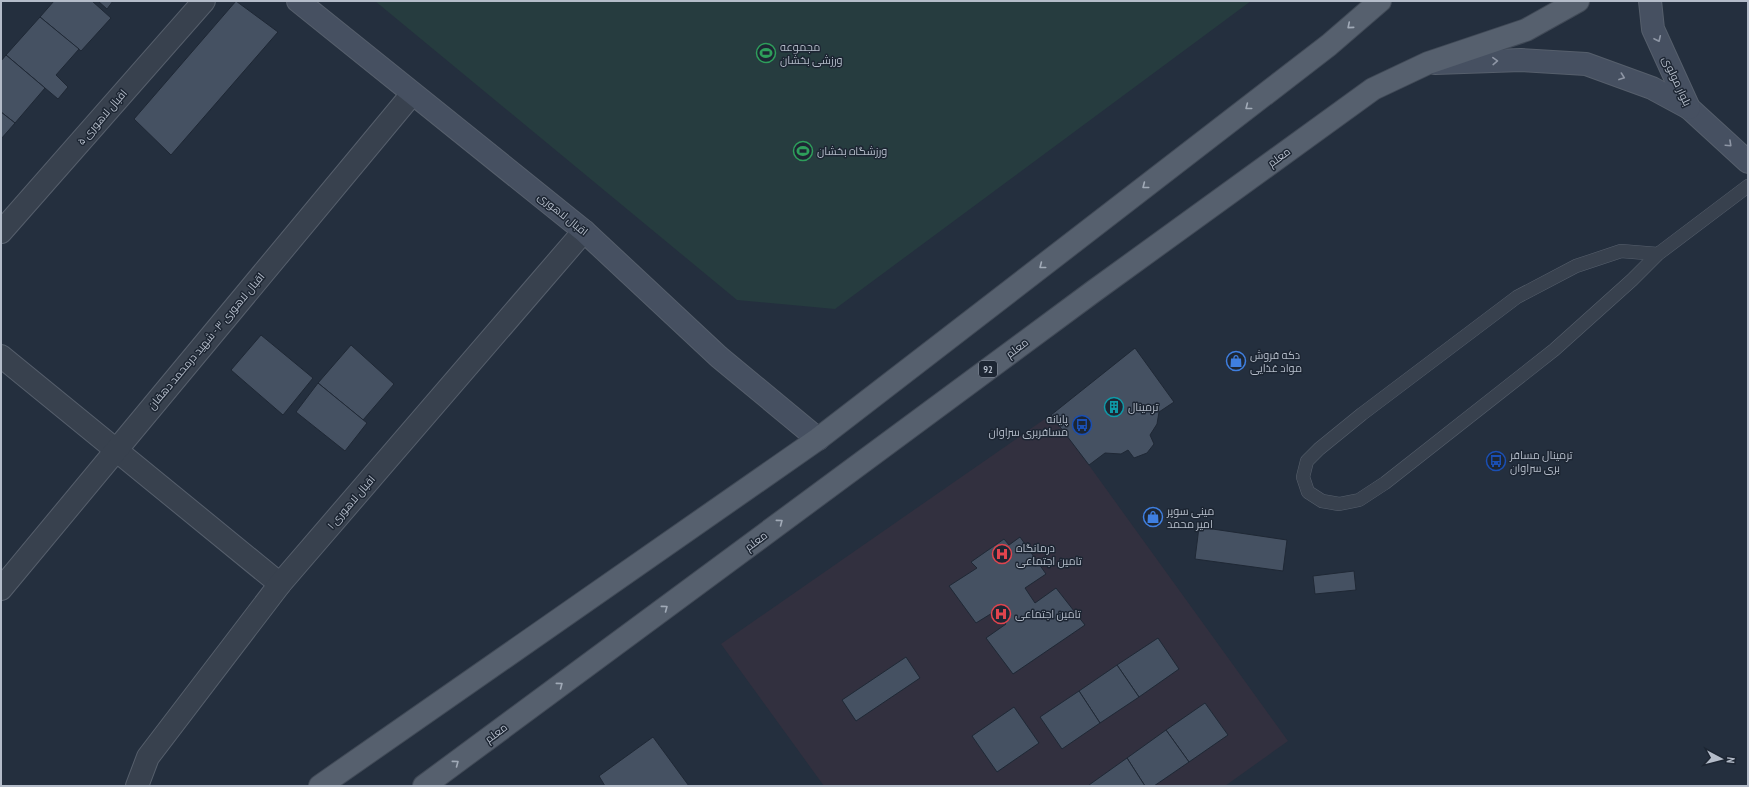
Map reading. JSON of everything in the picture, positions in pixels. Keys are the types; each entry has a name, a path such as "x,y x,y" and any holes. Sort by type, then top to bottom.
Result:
{"main road":[{"path":"320,786 818,439 1328,45 1380,1"},
{"name":"معلم","path":"424,786 1075,305 1367,94 1428,63 1526,30 1578,1"}],"street":[{"name":"اقبال لاهوری ۵","path":"1,232 204,1"},
{"name":"اقبال لاهوری","path":"298,1 584,231 719,357 818,439"},
{"name":"بلوار مولوی","path":"1650,1 1653,29 1689,108 1748,162"},
{"path":"1428,63 1521,60 1586,64 1652,88 1689,108"},
{"name":"اقبال لاهوری ۳ - شهید درمحمد دهقان","path":"1,589 412,94"},
{"name":"اقبال لاهوری ۱","path":"137,786 148,757 280,584 584,231"},
{"path":"1,356 280,584"}],"lane":[{"path":"1658,254 1621,251 1576,266 1517,297 1362,414 1319,449 1307,461 1303,478 1308,492 1322,501 1339,504 1359,500 1385,483 1554,350 1632,280 1658,254 1748,186"}],"shaded area":[{"name":"درمانگاه تامین اجتماعی","path":"1052,414 1288,741 1225,786 824,786 721,644"}],"green space":[{"name":"ورزشگاه بخشان","path":"375,1 1251,1 835,309 737,300"}],"building":[{"path":"54,1 92,1 111,18 81,51 40,17"},
{"path":"98,1 113,1 107,9"},
{"path":"236,1 278,32 171,155 134,119"},
{"path":"40,17 79,49 56,75 68,87 58,99 6,55"},
{"path":"6,55 45,88 15,123 1,112 1,61"},
{"path":"1,112 15,123 1,139"},
{"path":"261,335 313,378 283,415 231,370"},
{"path":"351,345 394,384 363,420 318,383"},
{"name":"ترمینال","path":"1135,348 1174,402 1159,412 1157,424 1150,435 1154,444 1147,453 1134,458 1128,450 1121,454 1105,453 1089,465 1051,415"},
{"path":"318,383 367,423 345,451 296,412"},
{"path":"1199,527 1287,540 1283,571 1195,559"},
{"path":"1020,537 1046,574 1025,588 1035,603 1056,588 1085,625 1013,674 986,638 1006,624 997,610 976,623 949,586 977,568 971,562 1004,539 1009,545"},
{"path":"1354,571 1356,590 1315,594 1313,576"},
{"path":"1158,638 1179,669 1139,697 1117,665"},
{"path":"906,657 920,678 856,721 842,700"},
{"path":"1117,665 1139,697 1100,723 1079,691"},
{"path":"1079,691 1100,723 1062,749 1040,717"},
{"path":"1205,703 1228,735 1189,762 1166,730"},
{"path":"1014,707 1039,743 997,772 972,736"},
{"path":"1166,730 1189,762 1154,786 1145,786 1127,758"},
{"path":"653,737 689,786 605,786 599,776"},
{"path":"1127,758 1145,786 1089,785"}],"place":[{"name":"مجموعه ورزشی بخشان","path":"766,53"},
{"name":"ورزشگاه بخشان","path":"803,151"},
{"name":"دکه فروش مواد غذایی","path":"1236,361"},
{"name":"ترمینال","path":"1114,407"},
{"name":"پایانه مسافربری سراوان","path":"1082,425"},
{"name":"ترمینال مسافر بری سراوان","path":"1496,461"},
{"name":"مینی سوپر امیر محمد","path":"1153,517"},
{"name":"درمانگاه تامین اجتماعی","path":"1002,554"},
{"name":"تامین اجتماعی","path":"1001,614"}]}
